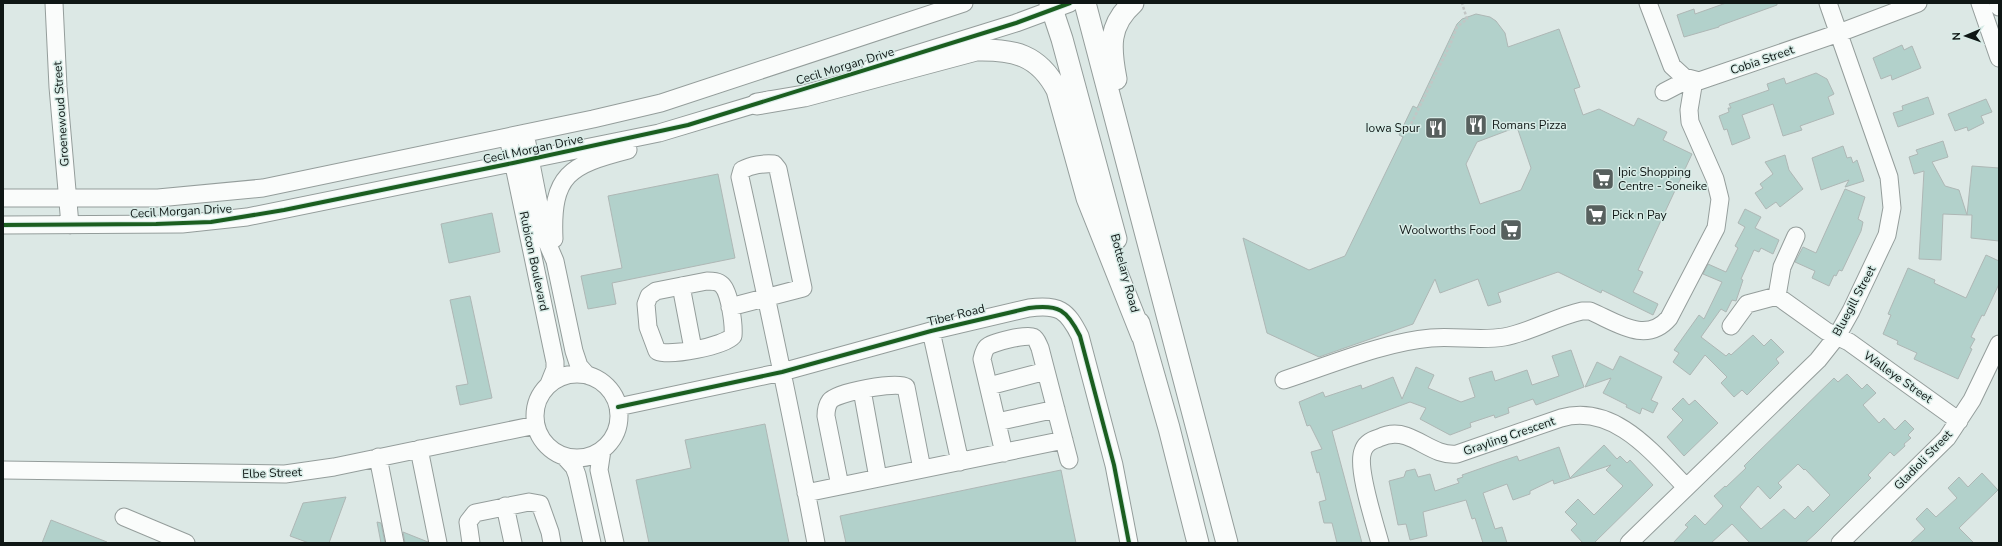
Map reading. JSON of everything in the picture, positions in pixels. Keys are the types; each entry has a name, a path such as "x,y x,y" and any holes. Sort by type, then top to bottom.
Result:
{"main road":[{"path":"1084,3 1227,543"},
{"path":"1133,3 1122,13 1117,21 1112,44 1113,61 1128,138 1135,196"},
{"name":"Bottelary Road","path":"1057,5 1064,47 1198,543"},
{"path":"757,104 804,96 976,50 1003,51 1021,55 1035,61 1052,80 1057,90 1087,198 1142,336"}],"street":[{"name":"Groenewoud Street","path":"54,3 58,87 70,225"},
{"name":"Cecil Morgan Drive","path":"3,198 158,198 263,188 508,137 661,103 964,3"},
{"path":"1284,380 1392,345 1431,338 1454,337 1487,340 1506,337 1525,332 1582,311 1590,311 1636,331 1655,330 1663,325 1669,318 1716,228 1720,199 1715,179 1690,122 1689,110 1692,79 1672,66 1648,3"},
{"name":"Bluegill Street","path":"1629,543 1818,360 1837,336 1852,311 1887,235 1892,208 1889,177 1828,3"},
{"name":"Cobia Street","path":"1664,92 1692,79 1712,77 1839,33 1918,3"},
{"path":"1980,3 1999,58"},
{"path":"1998,3 1999,7"},
{"name":"Cecil Morgan Drive","path":"3,225 163,224 218,221 284,210 531,160 688,125 1016,23 1057,5"},
{"path":"555,262 553,225 555,206 563,182 572,172 594,159 641,147 688,125"},
{"name":"Rubicon Boulevard","path":"525,133 546,240 555,262 575,355 579,366 587,375"},
{"name":"Rubicon Boulevard","path":"508,137 555,362 555,369 549,384"},
{"path":"730,307 766,297 803,288 778,169 774,164 768,163 747,168 742,170 740,177 766,297 782,372 816,543"},
{"path":"1731,326 1747,304 1777,296 1782,266 1796,236"},
{"path":"707,281 717,282 722,285 728,294 730,307 733,336 729,340 719,344 668,354 657,351 648,327 646,304 649,296 656,291 681,286 707,281"},
{"path":"681,286 693,349"},
{"name":"Walleye Street","path":"1777,296 1826,331 1849,342 1959,421"},
{"name":"Tiber Road","path":"618,408 782,372 931,331 1035,307 1053,307 1067,314 1072,320 1080,336 1114,465 1129,543"},
{"path":"931,331 960,462"},
{"path":"1004,453 982,359 984,351 991,344 1013,338 1032,336 1036,339 1040,348 1069,460"},
{"name":"Gladioli Street","path":"1840,543 1947,438 1972,400 1999,344"},
{"path":"989,386 1046,371"},
{"path":"574,374 587,375 602,381 611,390 618,408 619,416 617,429 611,441 602,450 590,456 577,458 564,456 551,449 541,438 536,425 536,409 540,395 549,384 562,376 574,374"},
{"path":"840,486 826,416 826,409 831,400 836,396 862,390 894,384 906,387 922,469"},
{"path":"862,390 878,478"},
{"path":"997,422 1056,409"},
{"name":"Grayling Crescent","path":"1380,543 1362,474 1361,459 1366,445 1371,441 1387,435 1405,436 1441,453 1457,454 1561,418 1572,415 1591,415 1599,417 1635,436 1686,487"},
{"name":"Elbe Street","path":"3,470 285,474 315,470 536,425"},
{"path":"806,493 1064,440"},
{"path":"419,449 438,543"},
{"path":"602,450 599,470 615,543"},
{"path":"564,456 577,475 592,543"},
{"path":"378,457 395,543"},
{"path":"471,543 468,522 475,513 529,502 540,504 550,532 552,543"},
{"path":"505,506 513,543"},
{"path":"124,517 186,543"}],"path":[{"path":"1411,124 1450,45 1456,27 1467,19 1462,3"}],"building":[{"path":"1726,3 1777,3 1777,5 1719,27 1684,37 1677,15 1694,9 1695,14"},
{"name":"Ipic Shopping Centre - Soneike","path":"1476,14 1490,17 1496,21 1505,33 1508,47 1559,29 1580,87 1574,89 1583,115 1599,109 1634,126 1638,118 1667,132 1663,140 1692,154 1638,270 1643,272 1633,292 1658,304 1653,315 1602,290 1601,293 1558,272 1498,293 1501,302 1488,306 1478,279 1440,293 1435,279 1413,324 1319,357 1267,333 1243,238 1309,270 1345,256 1403,137 1399,135 1413,106 1417,108 1457,24 1462,19","holes":["1517,127 1531,168 1521,190 1480,204 1466,164 1477,142"]},
{"path":"1902,45 1904,50 1912,46 1921,68 1892,80 1891,75 1881,79 1873,58"},
{"path":"1816,73 1827,79 1834,94 1828,97 1834,114 1800,126 1802,130 1783,136 1773,104 1742,115 1750,138 1732,145 1727,129 1724,130 1719,116 1729,112 1728,108 1731,108 1729,104 1769,90 1767,84 1784,78 1786,84"},
{"path":"1928,97 1934,114 1898,127 1893,113 1903,110 1902,106"},
{"path":"1986,99 1992,112 1981,116 1984,123 1968,131 1967,127 1955,131 1948,114"},
{"path":"1943,141 1948,157 1932,162 1945,186 1959,190 1967,215 1943,214 1941,260 1919,259 1924,171 1914,174 1909,157 1918,154 1916,150"},
{"path":"1843,146 1847,158 1851,157 1853,163 1857,160 1864,181 1845,187 1849,180 1821,190 1812,158"},
{"path":"1785,155 1789,170 1803,189 1780,207 1776,202 1766,209 1755,193 1763,188 1760,184 1773,174 1765,162"},
{"path":"1972,166 1999,168 1999,241 1971,238 1972,215 1967,215"},
{"path":"718,174 735,258 612,283 616,304 588,309 581,276 622,268 608,196"},
{"path":"1845,189 1865,197 1858,219 1863,222 1861,231 1842,271 1839,270 1836,276 1834,275 1829,286 1812,278 1815,271 1795,262 1803,247 1816,253"},
{"path":"1745,209 1761,217 1755,228 1779,240 1773,254 1761,248 1759,252 1754,250 1741,279 1743,280 1736,301 1732,300 1726,312 1721,309 1701,337 1726,356 1729,353 1731,355 1753,335 1764,346 1771,339 1784,352 1776,359 1779,363 1747,395 1742,390 1734,397 1721,383 1727,377 1705,355 1690,375 1673,362 1679,353 1674,350 1699,315 1704,319 1722,282 1703,274 1708,264 1726,272 1738,248 1735,246 1745,227 1738,223"},
{"path":"492,213 500,252 449,263 441,224"},
{"path":"1986,255 1999,261 1999,284 1984,316 1982,315 1971,337 1975,339 1970,348 1972,349 1958,379 1914,359 1917,353 1897,344 1898,341 1883,334 1891,315 1888,314 1908,268 1935,280 1934,283 1966,298"},
{"path":"470,296 492,398 460,405 456,386 468,384 450,300"},
{"path":"1571,350 1584,387 1536,405 1533,399 1508,408 1509,413 1495,418 1494,415 1470,423 1471,427 1450,435 1420,419 1426,408 1410,402 1332,431 1362,543 1337,543 1332,523 1324,523 1319,502 1326,500 1319,472 1317,473 1311,452 1322,449 1310,425 1307,426 1299,402 1323,392 1325,397 1361,385 1362,389 1393,377 1402,399 1416,367 1434,375 1428,388 1461,402 1475,397 1469,378 1492,371 1495,381 1527,370 1532,385 1559,376 1552,356"},
{"path":"1620,356 1662,377 1651,400 1658,403 1653,413 1642,408 1640,414 1626,407 1627,405 1603,393 1611,378 1585,387 1597,362 1613,370"},
{"path":"1847,374 1862,389 1867,384 1876,393 1863,405 1879,423 1884,418 1895,430 1905,420 1914,429 1908,435 1911,438 1904,444 1905,446 1894,456 1890,452 1868,475 1871,478 1816,533 1805,543 1750,543 1732,524 1711,543 1673,543 1688,527 1685,525 1695,515 1705,525 1723,506 1714,496 1746,468 1744,466 1834,378 1838,382","holes":["1798,464 1804,470 1805,469 1830,495 1813,512 1808,506 1795,519 1784,509 1761,529 1740,507 1758,486 1770,499 1782,487 1778,483"]},
{"path":"1683,398 1689,405 1695,400 1718,423 1684,456 1667,437 1683,420 1672,409"},
{"path":"765,424 789,543 649,543 636,480 691,468 685,440"},
{"path":"1604,445 1617,459 1620,456 1627,463 1630,460 1653,485 1594,543 1583,543 1571,530 1577,524 1565,512 1578,499 1594,515 1623,486 1606,470 1611,465 1554,484 1553,480 1530,491 1530,494 1513,500 1507,484 1483,493 1495,529 1502,527 1507,543 1483,543 1475,518 1472,519 1466,500 1423,512 1427,536 1410,540 1406,524 1398,525 1389,481 1404,477 1406,471 1415,469 1418,477 1430,474 1435,491 1459,483 1457,479 1463,477 1462,475 1517,456 1519,461 1559,447 1570,478"},
{"path":"1061,470 1076,543 846,543 840,516"},
{"path":"1982,473 1998,490 1959,528 1974,543 1910,543 1925,529 1916,519 1927,508 1936,517 1957,498 1948,488 1959,477 1968,487"},
{"path":"346,497 329,543 309,543 290,536 303,503"},
{"path":"51,520 107,542 107,543 42,543"},
{"path":"377,522 381,523 385,543 381,543"},
{"path":"403,532 428,542 428,543 405,543"}],"cycle path":[{"path":"3,225 156,224 211,222 284,210 513,163 688,125 1016,23 1070,3"},
{"path":"618,407 782,372 931,331 1029,308 1055,308 1071,320 1080,336 1114,465 1129,543"}],"place":[{"name":"Romans Pizza","path":"1476,125"},
{"name":"Iowa Spur","path":"1436,128"},
{"name":"Ipic Shopping Centre - Soneike","path":"1603,179"},
{"name":"Pick n Pay","path":"1596,215"},
{"name":"Woolworths Food","path":"1511,230"}]}
